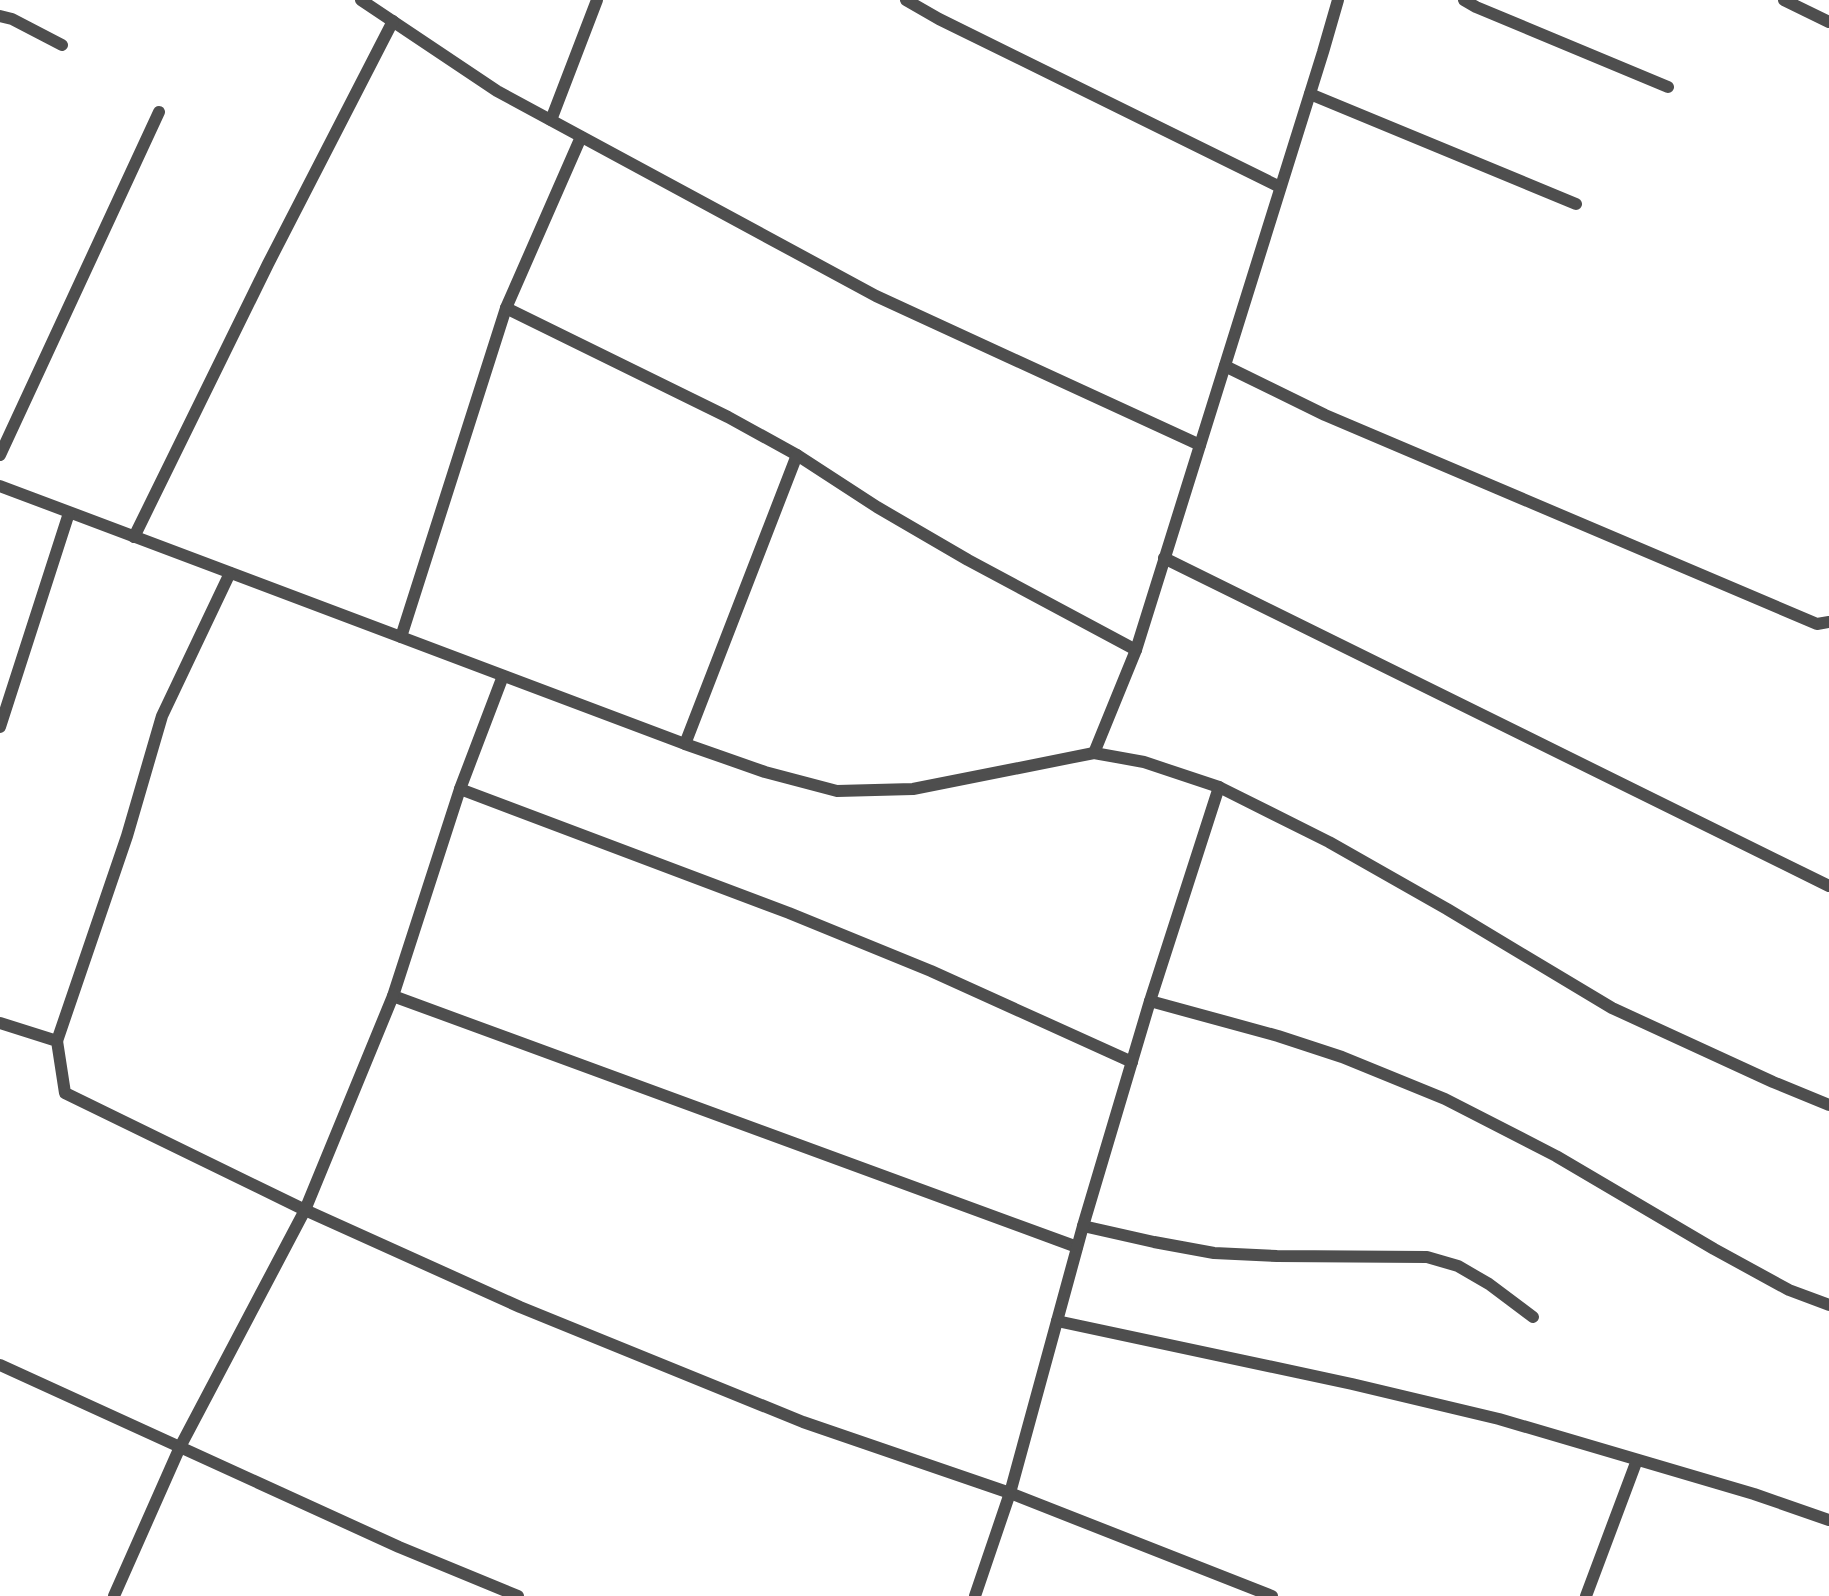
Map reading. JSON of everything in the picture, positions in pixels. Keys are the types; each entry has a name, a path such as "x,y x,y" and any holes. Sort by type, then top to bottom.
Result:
{"street":[{"path":"361,0 497,91 876,296 1200,445"},
{"path":"551,120 597,0"},
{"path":"906,0 940,19 1280,187"},
{"path":"1094,754 1136,650 1338,0"},
{"path":"1464,0 1476,7 1668,87"},
{"path":"1784,0 1829,22"},
{"path":"0,16 12,19 62,44"},
{"path":"134,537 268,264 393,21"},
{"path":"1310,94 1576,204"},
{"path":"0,456 159,112"},
{"path":"402,637 506,308 581,137"},
{"path":"506,308 728,417 797,455 877,507 968,560 1136,650"},
{"path":"1225,366 1325,415 1817,624 1829,622"},
{"path":"685,744 797,455"},
{"path":"0,486 685,744 765,772 837,791 913,789 1094,754 1144,762 1219,788 1329,842 1447,909 1612,1008 1773,1082 1829,1105"},
{"path":"0,727 3,711 69,512"},
{"path":"1164,558 1829,886"},
{"path":"230,573 162,716 127,836 57,1041 64,1093 305,1210 520,1307 803,1422 1010,1493 1272,1596"},
{"path":"114,1596 180,1447 305,1210 393,996 460,789 503,676"},
{"path":"975,1596 1010,1493 1083,1226 1150,1001 1219,788"},
{"path":"460,789 789,913 931,971 1132,1062"},
{"path":"393,996 1078,1246"},
{"path":"1150,1001 1278,1036 1342,1058 1445,1099 1556,1156 1714,1250 1789,1290 1829,1305"},
{"path":"0,1023 57,1041"},
{"path":"1083,1226 1214,1253 1278,1256 1427,1257 1458,1266 1489,1284 1533,1317"},
{"path":"1057,1321 1352,1384 1499,1419 1754,1494 1829,1520"},
{"path":"0,1365 399,1547 518,1596"},
{"path":"1586,1596 1637,1460"}]}
